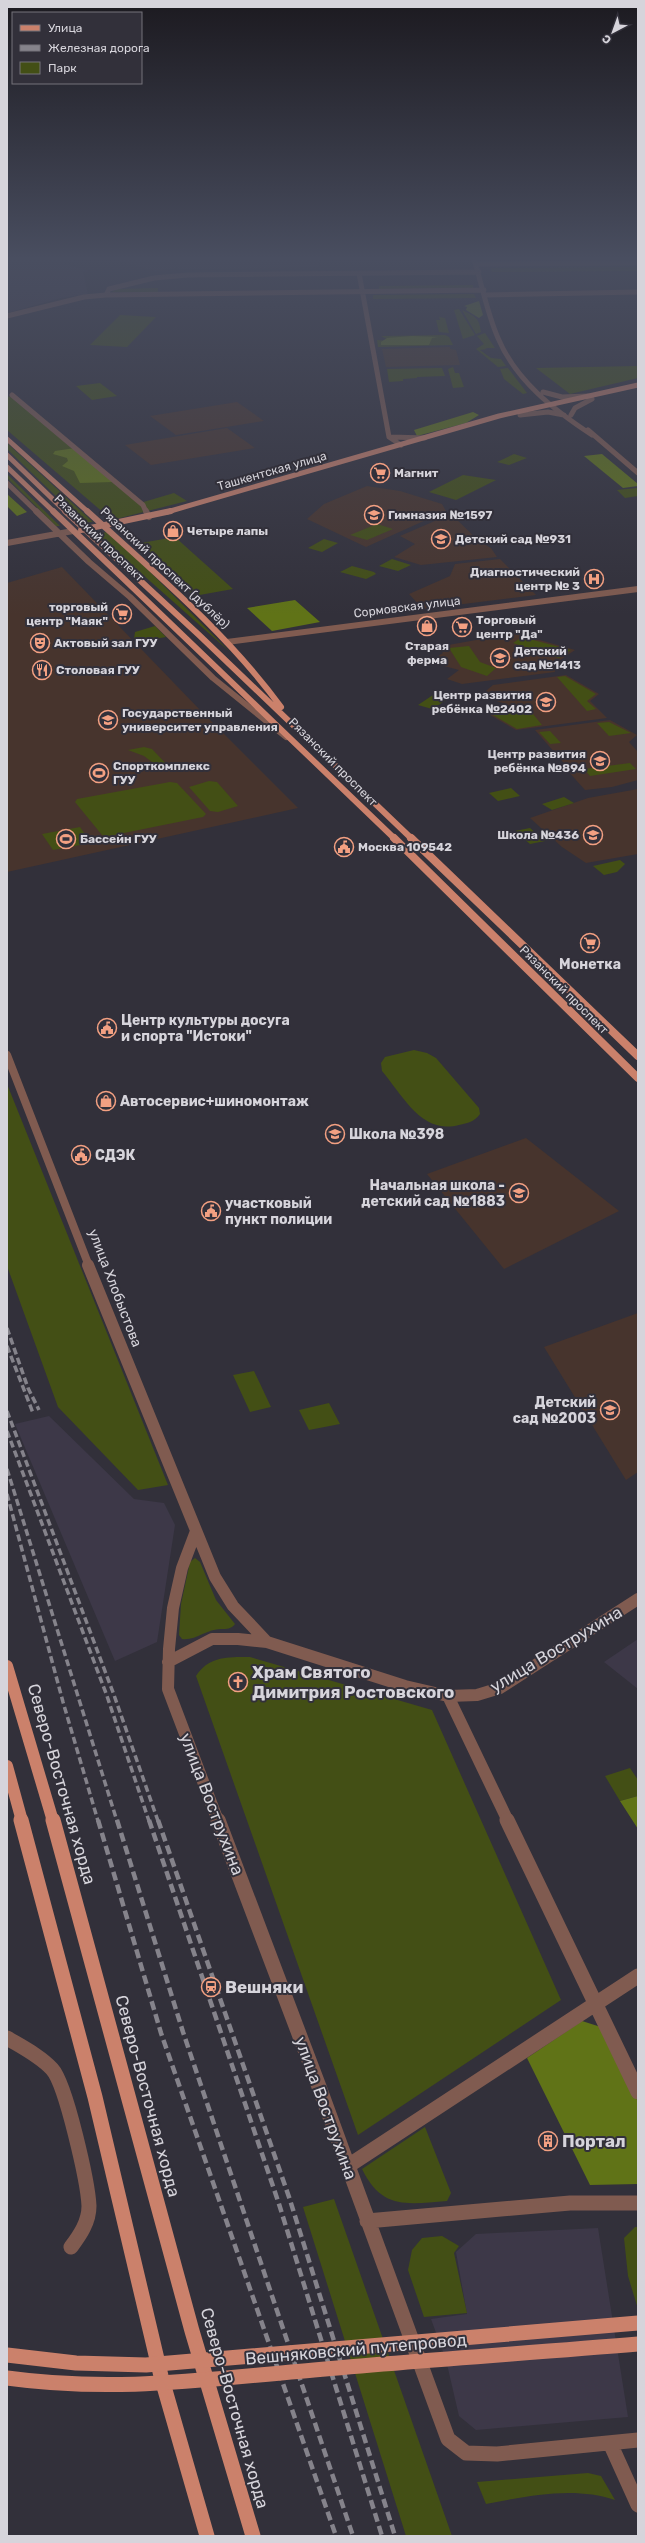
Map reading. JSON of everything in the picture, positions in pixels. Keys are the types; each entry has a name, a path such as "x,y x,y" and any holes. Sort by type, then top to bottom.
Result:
{"main road":[{"name":"Ташкентская улица","path":"477,424 638,386"},
{"name":"Ташкентская улица","path":"73,532 149,517 428,437 532,409 556,405"},
{"name":"Рязанский проспект (дублёр)","path":"7,439 106,526 227,642 263,682 294,727"},
{"name":"Рязанский проспект","path":"7,455 85,530 199,635 638,1056"},
{"name":"Рязанский проспект","path":"7,468 311,757 638,1078"},
{"name":"Северо-Восточная хорда","path":"7,1666 38,1768 94,1966 192,2331 253,2536"},
{"path":"7,1766 95,2097 161,2376 207,2536"},
{"name":"Вешняковский путепровод","path":"7,2355 36,2361 82,2364 146,2364 638,2323"},
{"name":"Вешняковский путепровод","path":"7,2378 33,2383 98,2388 148,2387 311,2370 638,2344"}],"street":[{"path":"378,378 389,437 384,450"},
{"path":"524,378 556,405 571,415 592,435"},
{"path":"540,392 562,397 591,397"},
{"path":"532,409 542,402 540,392"},
{"path":"12,395 143,505 149,517"},
{"path":"571,415 574,408 591,397"},
{"path":"556,405 564,414 638,473"},
{"path":"520,415 548,412 564,414"},
{"path":"389,437 402,439 428,437"},
{"path":"389,437 401,445"},
{"path":"7,482 60,534 130,596 213,678 311,757"},
{"path":"7,543 73,532"},
{"name":"Сормовская улица","path":"227,642 638,589"},
{"name":"улица Хлобыстова","path":"7,1055 216,1577 233,1606 267,1642"},
{"path":"168,1662 170,1624 189,1545 196,1530"},
{"name":"улица Вострухина","path":"638,1599 500,1688 477,1695 448,1696 404,1686 267,1642 212,1639 193,1647 168,1662 168,1689 348,2166 448,2439 466,2453 497,2454 638,2440"},
{"path":"448,1696 638,2092"},
{"path":"348,2166 638,1976"},
{"path":"7,2038 36,2056 53,2070 68,2109 79,2148 89,2207 85,2227 71,2247"},
{"path":"367,2221 570,2203 638,2203"},
{"path":"610,2443 638,2505"}],"shaded area":[{"path":"237,402 264,421 176,435 150,416"},
{"path":"227,428 255,448 151,465 125,445"},
{"name":"Гимназия №1597","path":"367,486 400,491 442,504 446,511 366,547 307,519 324,504"},
{"name":"Детский сад №931","path":"451,514 480,542 491,548 497,557 421,565 394,557 415,544 400,536"},
{"path":"500,559 536,595 423,609 409,594 450,576 455,564"},
{"name":"Государственный университет управления","path":"62,567 201,711 298,808 7,872 7,583"},
{"name":"Детский сад №1413","path":"515,633 575,650 553,665 555,672 462,684 447,679 459,670 429,662 443,653 437,647"},
{"name":"Центр развития ребёнка №2402","path":"566,675 599,694 590,701 607,718 516,730 490,715 506,704 480,696 493,685"},
{"name":"Центр развития ребёнка №894","path":"610,720 637,735 629,742 638,752 638,780 612,787 585,790 535,730"},
{"name":"Школа №436","path":"638,789 638,854 586,863 562,847 530,818 588,798"},
{"name":"Начальная школа - детский сад №1883","path":"526,1138 619,1211 504,1269 427,1174"},
{"name":"Детский сад №2003","path":"638,1313 638,1472 626,1480 544,1347"},
{"path":"49,1416 134,1499 164,1503 175,1525 157,1642 115,1661 15,1424"},
{"path":"638,1639 638,1689 604,1662"},
{"path":"598,2228 628,2417 476,2430 459,2416 446,2360 431,2319 467,2314 456,2252 476,2234"}],"green space":[{"path":"388,378 417,378 403,379 403,381 389,382"},
{"path":"450,378 461,378 464,387 453,388"},
{"path":"503,378 515,378 527,393 523,394"},
{"path":"549,378 638,378 638,378 570,394"},
{"path":"100,383 117,396 92,400 76,386"},
{"path":"12,396 140,503 174,493 187,501 112,520 7,430 7,397"},
{"path":"473,412 479,415 466,423 417,436 414,430"},
{"path":"7,443 93,522 84,523 7,449"},
{"path":"75,448 113,482 80,483 74,471 62,466 68,461 67,458 53,454 55,451"},
{"path":"514,454 527,458 509,465 497,462"},
{"path":"602,454 638,484 638,486 623,488 584,456"},
{"path":"7,474 60,526 56,526 7,478"},
{"path":"463,475 496,480 456,500 429,492"},
{"path":"637,488 638,496 625,498 617,490"},
{"path":"7,494 27,512 17,516 7,506"},
{"path":"377,524 393,529 367,540 350,535"},
{"path":"106,532 137,559 230,652 98,535"},
{"path":"175,537 233,589 194,596 141,543"},
{"path":"324,539 338,543 322,552 308,548"},
{"path":"392,559 411,565 398,571 379,566"},
{"path":"352,566 374,572 376,574 366,579 340,572"},
{"path":"295,600 320,622 272,631 247,608"},
{"path":"155,626 166,637 136,642 134,639 135,632"},
{"path":"522,637 571,650 559,658 513,643"},
{"path":"469,646 480,662 496,668 487,676 461,667 449,648"},
{"path":"565,676 596,694 587,701 596,709 587,711 557,677"},
{"path":"433,695 448,699 432,709 418,705"},
{"path":"502,709 533,714 542,725 517,729 493,715"},
{"path":"609,722 631,733 609,736 597,723"},
{"path":"550,731 561,743 550,744 539,732"},
{"path":"144,747 152,749 172,770 164,771 144,756 128,750"},
{"path":"630,763 636,769 590,776 584,769"},
{"path":"209,781 217,782 238,806 218,812 210,811 189,787"},
{"path":"170,782 177,783 206,814 203,817 109,836 102,835 75,802 77,799"},
{"path":"511,788 520,796 498,801 489,793"},
{"path":"564,797 574,803 552,810 542,804"},
{"name":"Бассейн ГУУ","path":"80,827 91,843 53,850 42,834"},
{"path":"530,828 545,841 530,844 515,831"},
{"path":"620,860 625,864 617,872 604,875 593,866"},
{"path":"414,1050 427,1053 436,1058 479,1108 480,1114 475,1119 468,1123 446,1127 434,1124 424,1119 406,1102 382,1071 381,1063 385,1057"},
{"path":"7,1084 168,1485 138,1490 58,1407 7,1266"},
{"path":"254,1371 271,1407 250,1412 233,1375"},
{"path":"329,1403 340,1424 309,1430 299,1410"},
{"path":"195,1558 200,1562 216,1600 235,1624 229,1628 211,1631 192,1638 182,1639 179,1635 181,1604 190,1562"},
{"path":"234,1657 250,1657 432,1710 561,2000 358,2135 196,1676 201,1669 213,1661"},
{"path":"630,1768 638,1780 638,1796 620,1801 605,1776"},
{"path":"638,1796 638,1829 620,1801"},
{"path":"582,2021 604,2028 638,2102 638,2184 590,2185 527,2058"},
{"path":"425,2127 451,2193 447,2201 408,2203 397,2202 387,2198 378,2192 362,2169"},
{"path":"334,2199 452,2536 406,2536 303,2207"},
{"path":"635,2227 638,2227 638,2309 628,2276 624,2238"},
{"path":"442,2236 459,2246 454,2253 467,2313 424,2317 408,2270 412,2250 422,2238"},
{"path":"588,2473 601,2476 615,2500 599,2496 567,2493 518,2498 486,2504 477,2482"}],"railway":[{"path":"7,1328 28,1388 39,1410"},
{"path":"7,1346 33,1413"},
{"path":"7,1411 114,1695 158,1821"},
{"path":"7,1431 107,1696 149,1821"},
{"path":"7,1469 117,1821"},
{"path":"7,1494 63,1702 98,1821"},
{"path":"98,1820 161,2033 336,2536"},
{"path":"117,1820 183,2032 353,2536"},
{"path":"149,1820 279,2204 382,2536"},
{"path":"158,1820 290,2200 395,2536"}],"place":[{"name":"Магнит","path":"380,473"},
{"name":"Гимназия №1597","path":"374,515"},
{"name":"Четыре лапы","path":"173,531"},
{"name":"Детский сад №931","path":"441,539"},
{"name":"Диагностический центр № 3","path":"594,579"},
{"name":"торговый центр \"Маяк\"","path":"122,614"},
{"name":"Старая ферма","path":"427,626"},
{"name":"Торговый центр \"Да\"","path":"462,627"},
{"name":"Актовый зал ГУУ","path":"40,643"},
{"name":"Детский сад №1413","path":"500,658"},
{"name":"Столовая ГУУ","path":"42,670"},
{"name":"Центр развития ребёнка №2402","path":"546,702"},
{"name":"Государственный университет управления","path":"108,720"},
{"name":"Центр развития ребёнка №894","path":"600,761"},
{"name":"Спорткомплекс ГУУ","path":"99,773"},
{"name":"Школа №436","path":"593,835"},
{"name":"Бассейн ГУУ","path":"66,839"},
{"name":"Москва 109542","path":"344,847"},
{"name":"Монетка","path":"590,943"},
{"name":"Центр культуры досуга и спорта \"Истоки\"","path":"107,1028"},
{"name":"Автосервис+шиномонтаж","path":"106,1101"},
{"name":"Школа №398","path":"335,1134"},
{"name":"СДЭК","path":"81,1155"},
{"name":"Начальная школа - детский сад №1883","path":"519,1193"},
{"name":"участковый пункт полиции","path":"211,1211"},
{"name":"Детский сад №2003","path":"610,1410"},
{"name":"Храм Святого Димитрия Ростовского","path":"238,1682"},
{"name":"Вешняки","path":"211,1987"},
{"name":"Портал","path":"548,2141"}]}
